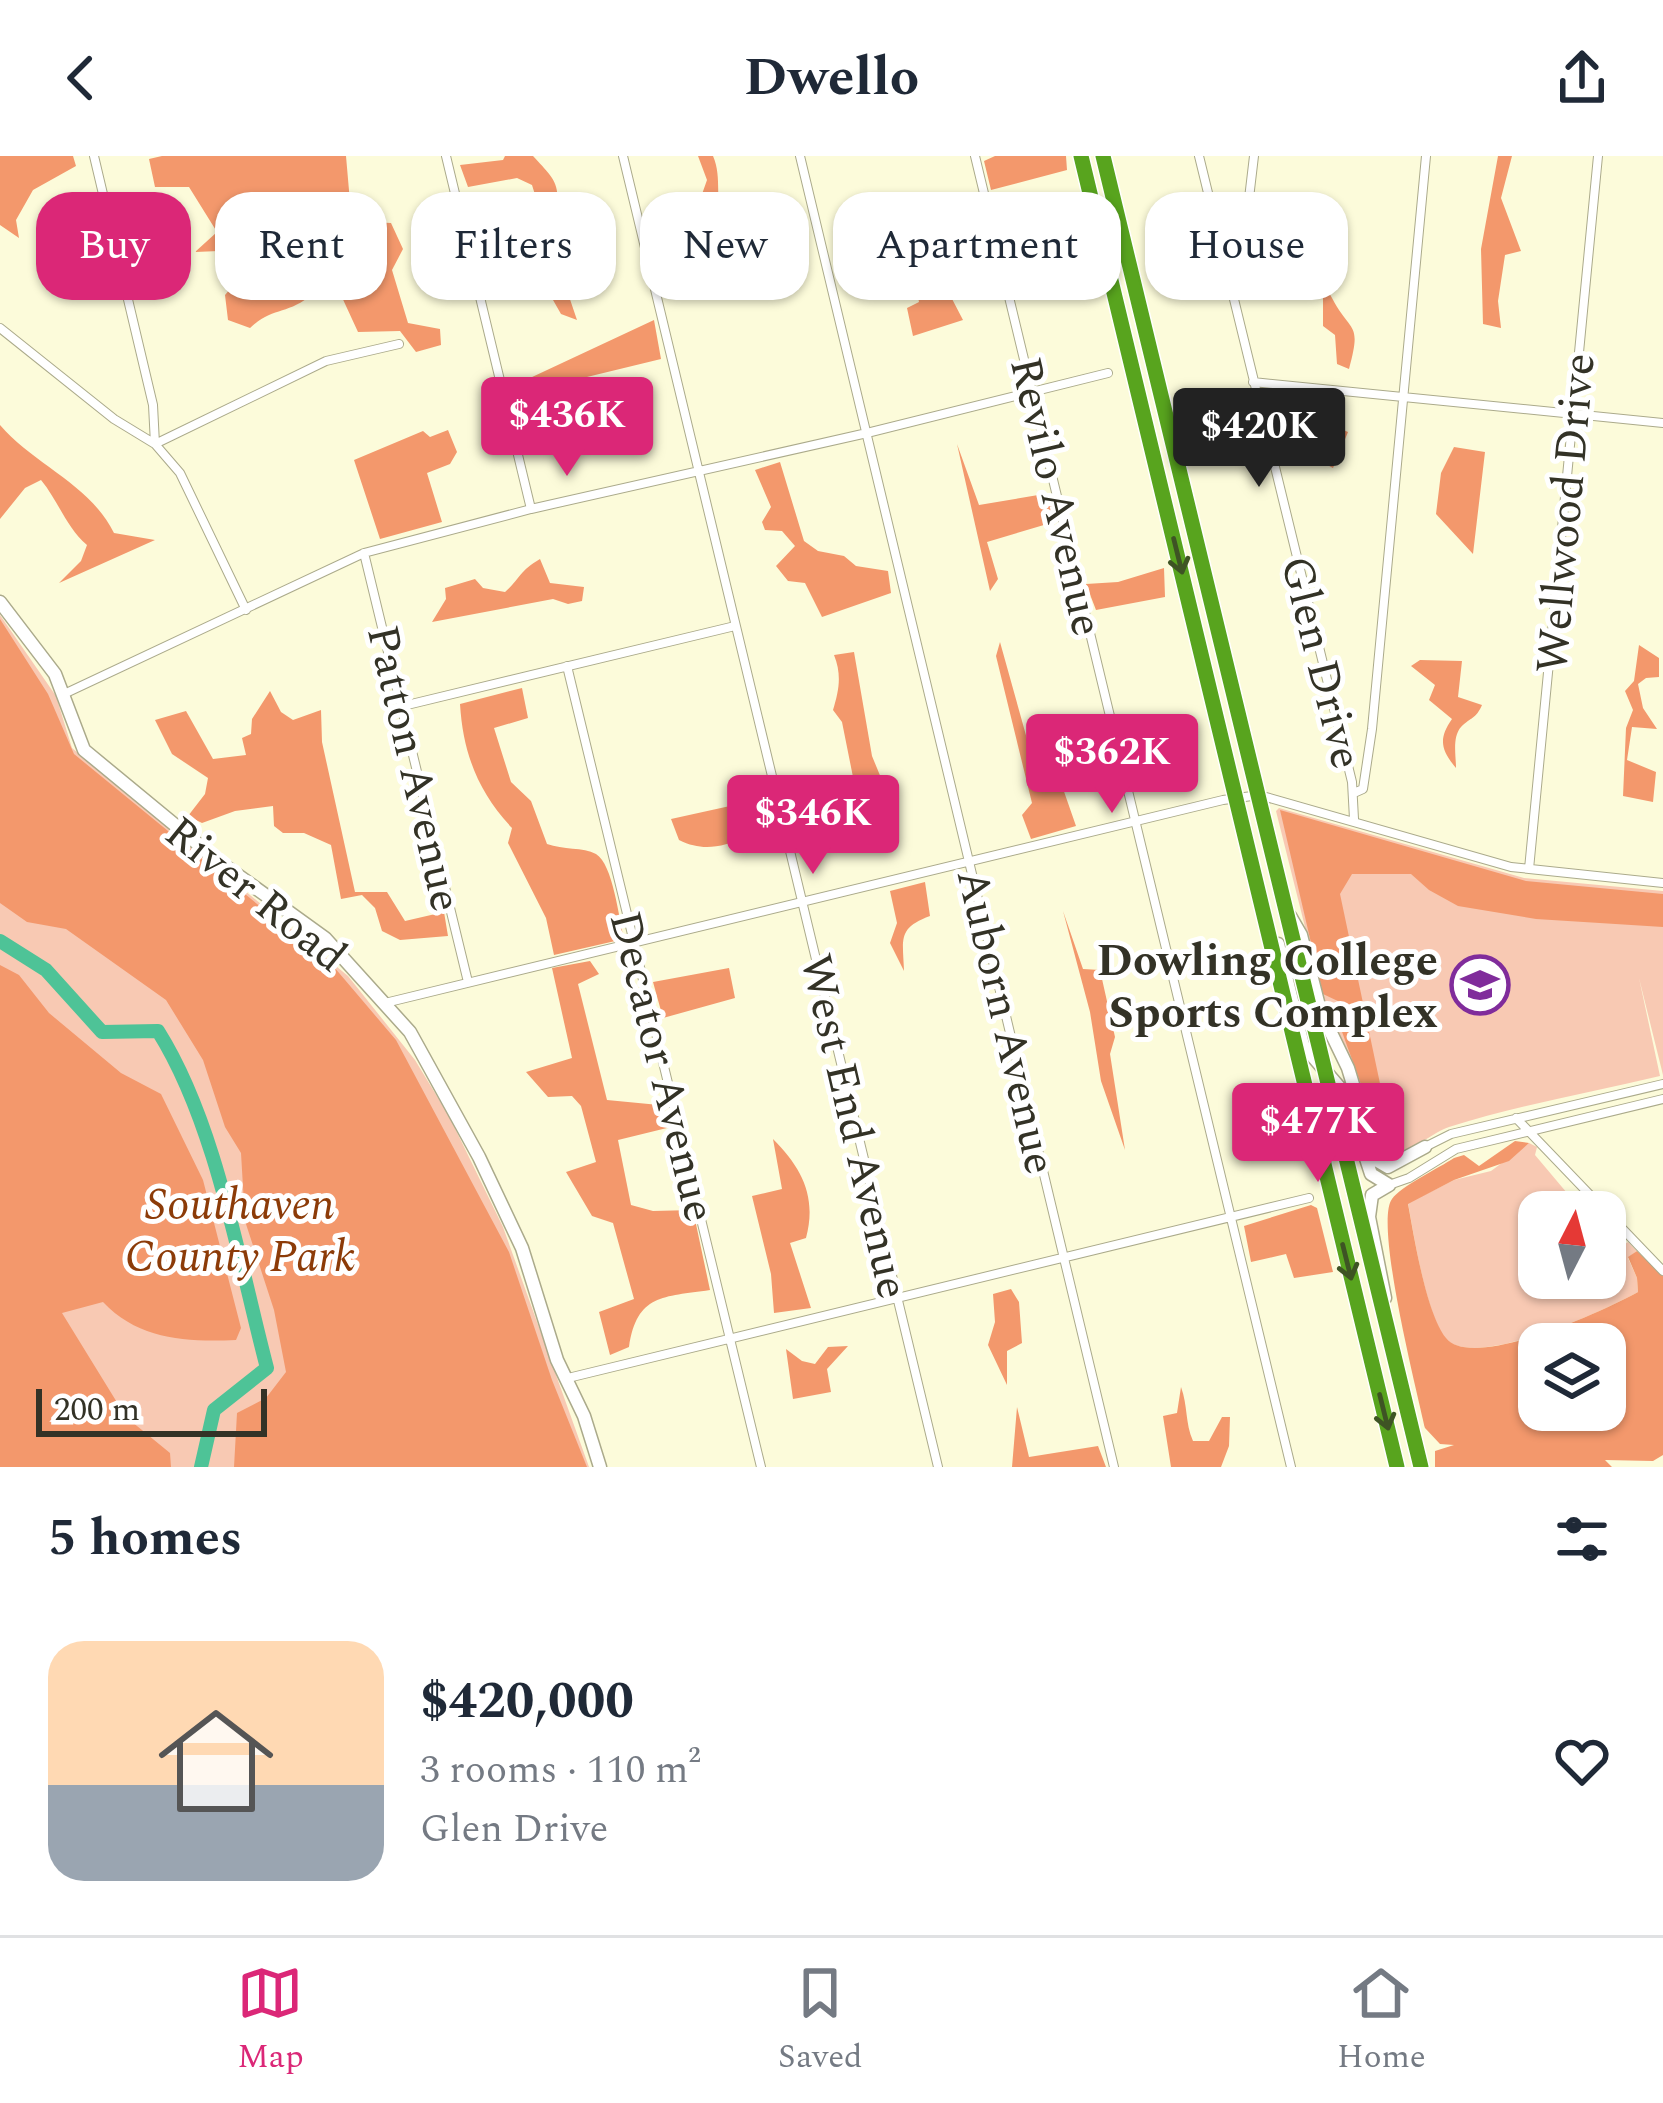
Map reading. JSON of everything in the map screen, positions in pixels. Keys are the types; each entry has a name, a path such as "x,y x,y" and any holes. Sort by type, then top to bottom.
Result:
{"highway":[{"path":"1082,156 1248,796 1287,914 1421,1467"},
{"path":"1103,156 1248,796 1265,918 1397,1467"}],"street":[{"path":"94,156 153,405 155,444"},
{"path":"446,156 531,509"},
{"name":"West End Avenue","path":"622,156 938,1467"},
{"name":"Auborn Avenue","path":"800,156 1114,1467"},
{"name":"Revilo Avenue","path":"975,156 1291,1467"},
{"name":"Glen Drive","path":"1198,156 1207,192"},
{"path":"1250,192 1254,156"},
{"path":"1354,793 1363,790 1366,776 1426,156"},
{"name":"Wellwood Drive","path":"1529,869 1598,156"},
{"name":"Glen Drive","path":"1234,300 1354,793 1354,819"},
{"path":"0,328 114,419 155,444 180,473 246,610"},
{"path":"155,444 326,361 399,344"},
{"path":"64,694 364,553 1108,373"},
{"path":"1253,382 1663,423"},
{"name":"Patton Avenue","path":"364,553 468,982"},
{"name":"River Road","path":"0,602 41,652 64,694 84,750 221,863 325,938 410,1032 479,1156 522,1248 557,1360 600,1467"},
{"path":"403,706 735,626"},
{"name":"Decator Avenue","path":"567,666 761,1467"},
{"path":"384,1003 1248,796 1354,819 1529,869 1663,883"},
{"path":"1287,914 1301,935 1317,1000 1345,1059 1378,1163 1388,1167 1401,1162 1451,1133 1663,1084"},
{"path":"1265,918 1278,945 1304,1045 1345,1094 1374,1178 1389,1184"},
{"path":"1627,1092 1631,1107"},
{"path":"1385,1320 1385,1283 1369,1217 1372,1195 1409,1178 1446,1152 1663,1100"},
{"path":"1516,1118 1663,1270"},
{"path":"1336,1217 1340,1196 1353,1184 1399,1169 1425,1148"},
{"path":"568,1378 1309,1198"}],"green space":[{"name":"Southaven County Park","path":"0,615 56,696 72,748 348,976 415,1060 449,1116 503,1227 589,1467 0,1467"},
{"name":"Dowling College Sports Complex","path":"1279,808 1524,878 1663,891 1663,1075 1639,978 1660,1076 1475,1119 1400,1153 1382,1154 1322,995"},
{"path":"1529,1143 1537,1147 1535,1155 1565,1191 1518,1191 1518,1299 1624,1299 1568,1323 1518,1323 1518,1341 1510,1343 1482,1348 1460,1346 1445,1338 1432,1311 1408,1203 1454,1180 1491,1171"},
{"path":"1628,1242 1637,1251 1628,1258 1638,1292 1626,1298"}],"shaded area":[{"path":"0,156 73,156 76,166 33,190 16,220 19,238 0,225"},
{"path":"346,156 349,192 215,192 215,229 189,187 155,187 149,159"},
{"path":"505,156 533,156 556,192 534,192 532,185 517,178 468,187 460,165"},
{"path":"698,156 713,156 718,192 703,192 707,180"},
{"path":"995,156 1066,156 1067,170 991,190 984,161"},
{"path":"1498,156 1512,156 1501,198 1521,251 1505,255 1498,301 1501,328 1483,324 1481,249"},
{"path":"387,223 391,223 403,249 392,270 408,323 440,329 441,345 416,352 400,331 358,332 343,300 387,300"},
{"path":"215,234 215,251 195,252"},
{"path":"226,300 304,300 250,328 228,320"},
{"path":"553,300 570,300 577,320 561,314"},
{"path":"953,300 963,320 913,336 907,308 919,302"},
{"path":"1323,300 1334,300 1354,335 1349,369 1337,364 1335,335 1323,326"},
{"path":"654,320 661,359 517,394 515,385"},
{"path":"1329,424 1348,432 1333,468 1310,456 1280,456 1277,438 1309,437"},
{"path":"0,425 76,487 114,533 155,540 59,583 81,561 87,545 41,480 25,488 0,519"},
{"path":"448,430 457,452 450,464 427,473 442,522 380,539 354,460 423,431 430,437"},
{"path":"957,444 979,505 1050,493 1054,522 987,542 998,579 990,591"},
{"path":"1454,447 1485,452 1473,554 1436,514 1441,473"},
{"path":"780,462 804,541 818,551 844,556 856,566 888,571 891,593 822,617 805,583 788,581 776,566 795,546 782,531 765,530 762,522 771,507 755,470"},
{"path":"540,559 550,583 584,587 582,601 568,604 553,599 432,622 446,599 445,588 475,579 483,588 505,592"},
{"path":"1164,568 1165,597 1096,610 1086,584 1118,582"},
{"path":"0,619 48,694 74,754 334,967 396,1040 509,1252 587,1467 234,1467 237,1413 266,1398 286,1372 274,1310 245,1221 241,1153 225,1127 203,1060 166,1000 66,929 27,922 0,903"},
{"path":"1000,642 1039,782 1060,780 1076,826 1031,839 1022,815 1032,803 996,656"},
{"path":"1639,645 1659,658 1659,677 1638,684 1643,708 1657,729 1632,727 1627,760 1656,772 1653,802 1623,796 1626,728 1633,710 1625,691 1634,681"},
{"path":"854,652 872,756 886,790 868,805 854,782 842,722 833,710 839,682 834,655"},
{"path":"1420,660 1462,661 1458,697 1482,705 1458,731 1456,768 1443,744 1452,719 1429,700 1435,685 1411,666"},
{"path":"522,688 528,718 494,728 511,782 531,801 547,844 591,852 602,860 624,939 554,955 546,918 508,843 512,828 474,771 460,704"},
{"path":"270,691 281,712 293,720 321,710 322,742 355,892 387,892 405,921 444,912 448,936 400,940 382,931 375,908 362,895 341,899 331,845 304,833 283,833 274,826 273,806 235,811 202,823 188,816 205,794 208,778 172,754 155,720 186,711 213,759 246,755 242,738 251,734 252,719"},
{"path":"759,791 768,802 778,847 746,837 712,847 679,840 671,819 730,806"},
{"path":"1280,810 1526,881 1663,894 1663,927 1536,919 1458,906 1411,874 1352,874 1340,894 1386,1112 1401,1139 1399,1148 1385,1151 1341,1029 1342,1003 1323,994"},
{"path":"925,882 930,916 907,931 904,971 890,943 897,923 890,891"},
{"path":"1063,911 1083,969 1100,970 1115,1037 1110,1054 1125,1150 1101,1081 1090,1012"},
{"path":"590,961 599,974 578,984 607,1100 659,1105 671,1127 618,1140 631,1205 653,1211 693,1210 710,1290 655,1301 638,1317 629,1347 610,1355 599,1312 634,1299 613,1223 592,1216 566,1172 596,1162 581,1106 572,1096 548,1097 526,1072 572,1058 552,968"},
{"path":"0,965 19,975 49,1013 121,1073 161,1094 203,1180 241,1328 236,1340 164,1336 132,1324 103,1302 62,1313 126,1417 170,1453 171,1467 0,1467"},
{"path":"729,968 735,998 663,1018 653,982"},
{"path":"773,1139 799,1172 808,1196 806,1238 790,1243 811,1308 774,1313 771,1274 752,1196 782,1189"},
{"path":"1515,1141 1529,1143 1509,1161 1454,1180 1408,1204 1427,1293 1446,1338 1460,1346 1483,1348 1518,1341 1518,1431 1626,1431 1626,1323 1568,1323 1638,1292 1628,1257 1637,1251 1663,1276 1663,1455 1653,1461 1605,1460 1612,1467 1435,1467 1435,1451 1454,1445 1440,1444 1425,1428 1392,1272 1388,1214 1397,1194 1464,1155 1479,1166"},
{"path":"1311,1205 1317,1208 1333,1272 1294,1278 1286,1254 1251,1262 1244,1226"},
{"path":"1011,1289 1019,1302 1022,1343 1007,1351 1007,1385 988,1345 995,1322 993,1294"},
{"path":"848,1346 827,1369 831,1392 793,1399 786,1349 815,1364 828,1347"},
{"path":"1181,1387 1193,1441 1209,1441 1222,1417 1230,1417 1229,1446 1221,1467 1171,1467 1163,1416 1177,1413"},
{"path":"1017,1407 1029,1457 1098,1446 1106,1467 1012,1467"}],"waterway":[{"path":"0,941 46,970 102,1032 158,1031 196,1108 224,1194 267,1368 214,1410 201,1467"}],"place":[{"name":"Dowling College Sports Complex","path":"1480,985"}]}
